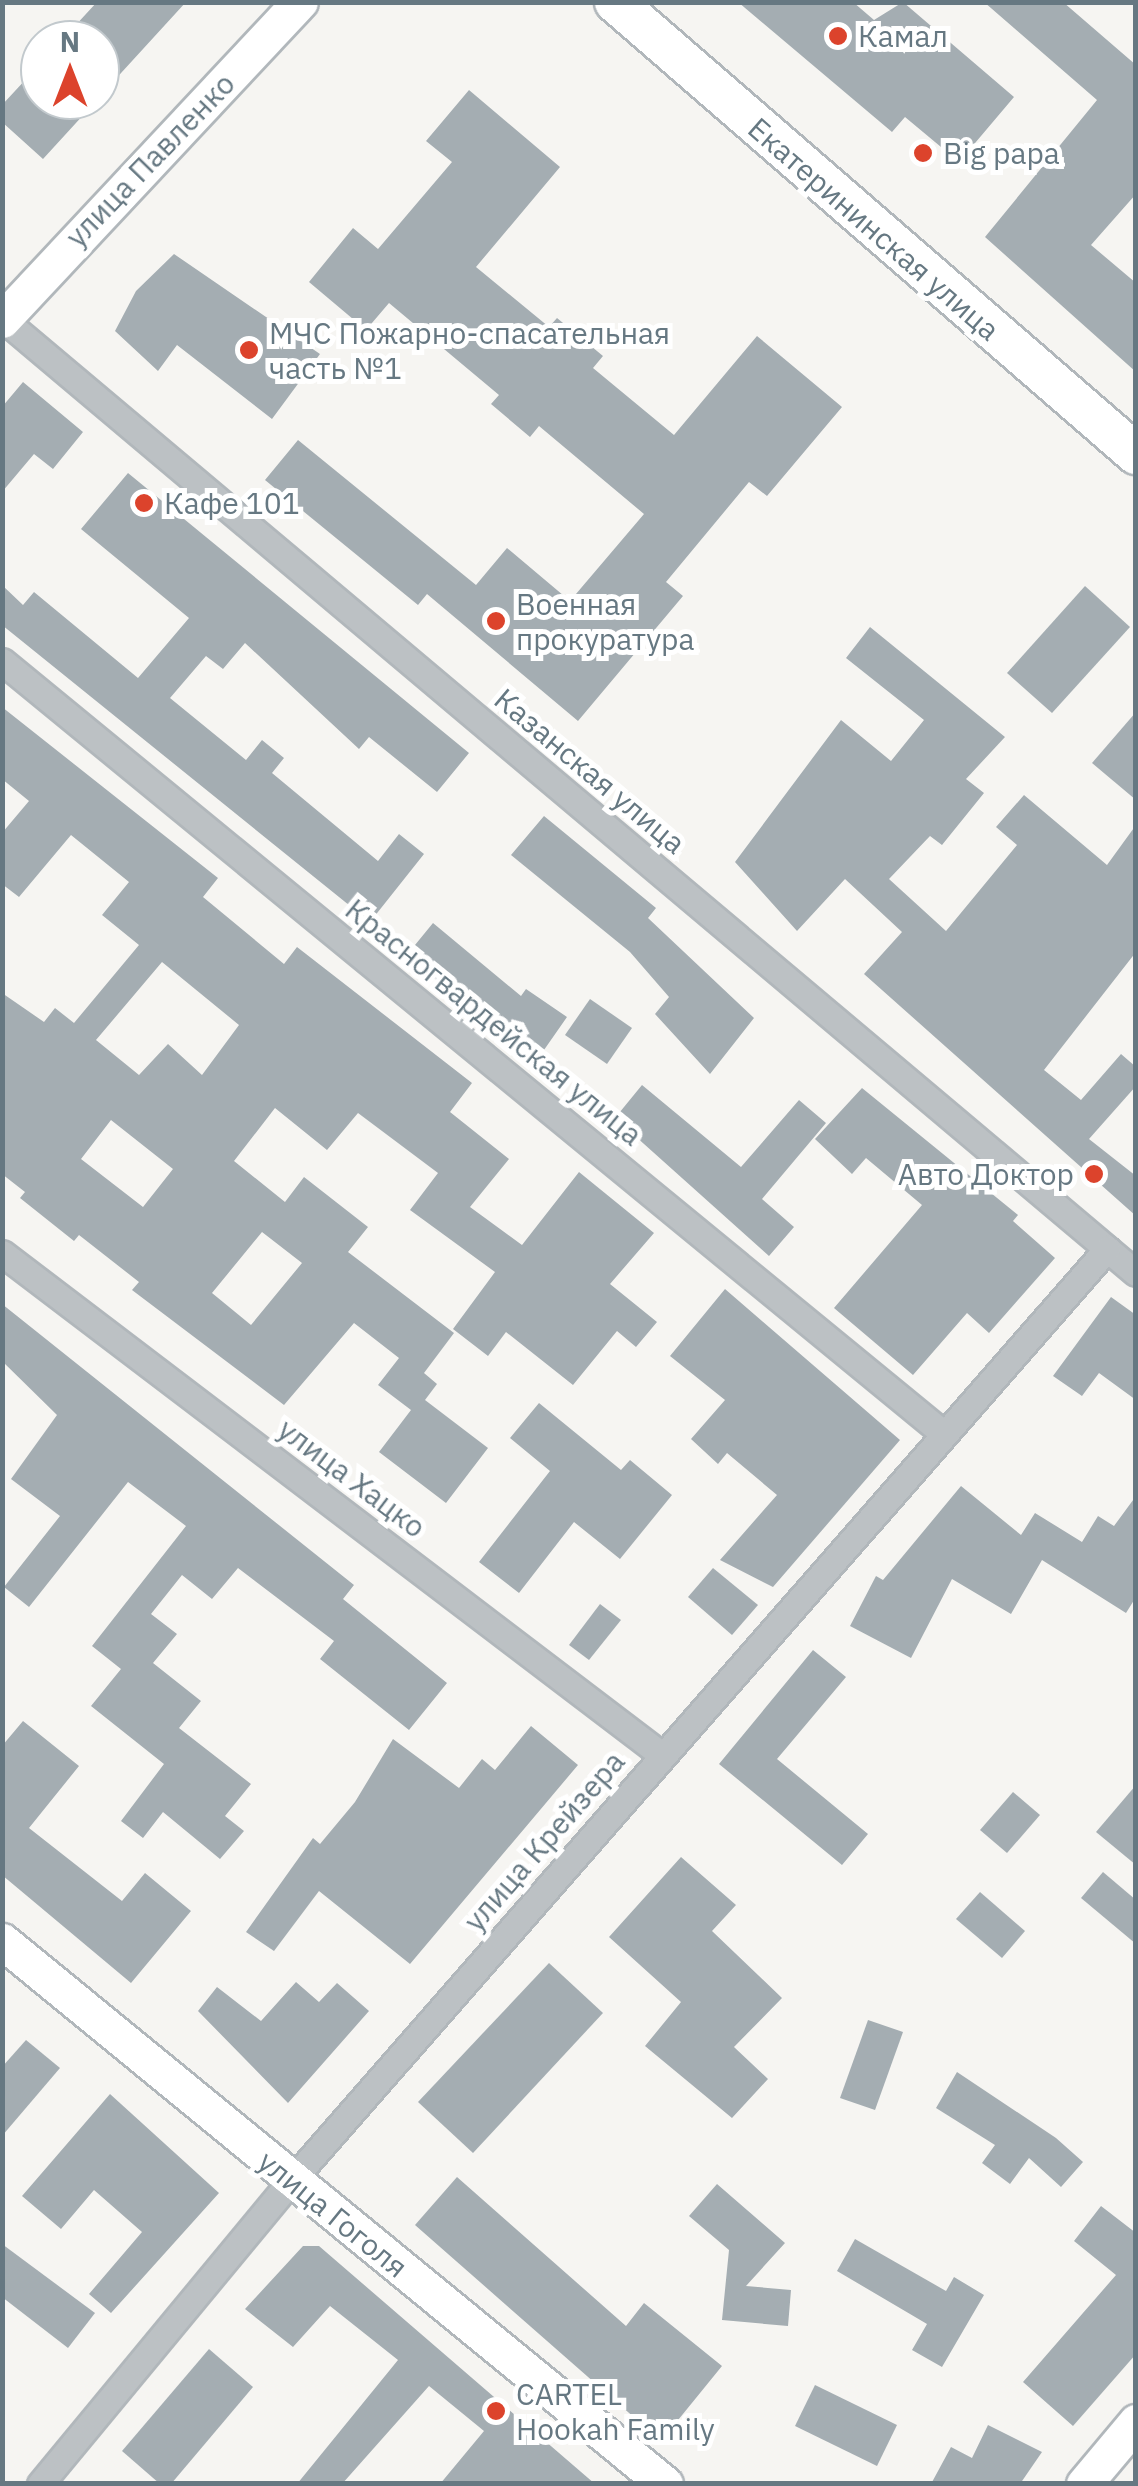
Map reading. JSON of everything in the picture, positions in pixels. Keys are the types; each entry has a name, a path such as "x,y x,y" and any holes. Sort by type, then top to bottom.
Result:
{"main road":[{"name":"улица Павленко","path":"3,319 300,2"},
{"name":"Екатерининская улица","path":"615,2 1136,454"},
{"name":"улица Гоголя","path":"2,1941 666,2484"},
{"path":"1084,2484 1136,2422"}],"street":[{"name":"Казанская улица","path":"3,319 1136,1273"},
{"name":"Красногвардейская улица","path":"2,660 944,1434"},
{"name":"улица Крейзера","path":"40,2484 292,2181 1107,1250"},
{"name":"улица Хацко","path":"2,1254 662,1754"}],"building":[{"path":"97,2 186,2 120,74 120,20 80,20"},
{"path":"738,2 853,2 874,20 903,2 1014,97 959,162 905,117 892,132"},
{"path":"984,2 1063,2 1136,65 1136,194 1091,245 1136,283 1136,372 985,237 1097,100"},
{"path":"20,86 20,120 79,120 43,159 2,122 2,105"},
{"path":"469,90 560,167 476,267 549,327 557,318 603,356 593,368 674,435 757,336 842,407 767,496 749,482 666,582 683,596 578,721 427,594 418,605 265,480 298,440 476,585 507,548 570,601 644,514 539,426 530,437 491,404 499,395 389,303 366,330 309,282 353,228 378,249 452,162 426,141"},
{"path":"174,254 320,354 272,419 177,345 158,371 115,331 136,291"},
{"path":"23,382 83,432 53,469 34,454 2,492 2,407"},
{"path":"128,473 469,753 437,792 369,737 359,749 245,643 223,669 206,656 170,698 246,760 262,740 284,758 272,773 378,861 399,834 424,854 370,922 2,625 2,585 23,605 34,592 138,678 189,618 81,529"},
{"path":"1085,586 1130,627 1052,713 1007,673"},
{"path":"870,627 1005,737 966,779 984,793 942,845 930,836 889,879 946,931 1017,845 996,827 1024,795 1107,865 1136,825 1136,952 1044,1070 1081,1100 1121,1054 1136,1067 1136,1086 1089,1139 1136,1176 1136,1216 864,974 902,932 845,879 797,931 735,862 841,720 891,761 924,720 846,658"},
{"path":"2,707 218,878 203,897 284,964 297,947 472,1083 450,1112 509,1159 470,1207 522,1245 579,1172 654,1233 610,1284 657,1322 636,1347 617,1331 573,1385 506,1332 488,1356 453,1329 495,1272 410,1210 438,1173 358,1113 327,1150 275,1108 234,1161 285,1202 304,1177 368,1227 348,1252 454,1333 424,1373 437,1384 425,1400 488,1448 446,1503 379,1452 411,1410 378,1385 399,1358 354,1323 284,1405 132,1290 139,1282 79,1235 74,1241 20,1198 25,1192 2,1174 2,993 44,1022 55,1008 74,1023 139,945 102,915 129,882 71,835 19,897 2,884 2,833 29,801 2,779","holes":["162,962 239,1025 202,1075 168,1044 139,1075 96,1040","111,1120 173,1169 143,1207 81,1159","262,1232 302,1263 251,1325 212,1293"]},
{"path":"1136,712 1136,800 1092,763"},
{"path":"544,816 656,908 648,918 754,1018 710,1074 655,1014 669,997 630,952 511,855"},
{"path":"433,923 521,996 526,989 567,1017 537,1060 406,956"},
{"path":"590,999 632,1028 607,1064 565,1035"},
{"path":"642,1085 741,1167 799,1100 826,1123 762,1199 794,1227 769,1256 615,1118"},
{"path":"862,1088 1018,1215 1013,1221 1055,1258 989,1333 967,1313 913,1375 834,1308 922,1205 866,1158 852,1174 815,1139"},
{"path":"725,1289 900,1440 773,1587 720,1560 777,1495 727,1453 718,1464 691,1439 725,1400 670,1356"},
{"path":"1111,1297 1136,1315 1136,1400 1099,1373 1082,1396 1053,1376"},
{"path":"2,1304 354,1585 343,1599 447,1683 409,1730 320,1659 334,1641 238,1568 212,1599 182,1575 151,1614 177,1634 153,1663 201,1701 179,1728 251,1784 225,1816 244,1831 220,1859 163,1812 143,1838 121,1821 164,1764 91,1706 121,1669 92,1646 186,1526 128,1482 29,1607 4,1587 60,1516 11,1479 57,1415 2,1361"},
{"path":"539,1403 621,1470 630,1460 672,1495 620,1559 574,1522 519,1593 479,1562 550,1471 510,1438"},
{"path":"961,1486 1021,1535 1035,1513 1082,1542 1098,1516 1114,1526 1136,1496 1136,1597 1126,1613 1042,1560 1011,1614 952,1579 911,1658 850,1626 876,1576 883,1580"},
{"path":"713,1568 758,1605 732,1635 688,1597"},
{"path":"600,1604 621,1620 589,1660 569,1645"},
{"path":"813,1650 846,1677 777,1759 868,1834 842,1865 719,1764"},
{"path":"23,1721 79,1766 29,1828 122,1901 145,1873 191,1911 131,1983 2,1875 2,1746"},
{"path":"531,1726 578,1765 410,1964 319,1891 274,1951 246,1932 313,1838 320,1844 355,1802 393,1739 459,1788 482,1759 495,1770"},
{"path":"1136,1785 1136,1865 1096,1832"},
{"path":"1013,1792 1040,1815 1007,1853 980,1830"},
{"path":"681,1857 736,1905 712,1931 782,1998 734,2047 768,2079 732,2118 645,2046 681,2002 609,1937"},
{"path":"1103,1872 1136,1900 1136,1944 1081,1898"},
{"path":"980,1892 1025,1931 1002,1958 956,1919"},
{"path":"549,1963 603,2013 473,2153 418,2102"},
{"path":"296,1982 319,2002 337,1983 369,2011 288,2103 198,2011 217,1987 261,2021"},
{"path":"868,2020 903,2032 875,2110 840,2098"},
{"path":"26,2040 60,2068 2,2136 2,2067"},
{"path":"957,2072 1056,2138 1083,2162 1061,2187 1029,2158 1010,2184 982,2163 995,2145 936,2108"},
{"path":"110,2094 219,2193 111,2313 89,2294 142,2232 94,2190 61,2229 22,2196"},
{"path":"457,2177 626,2326 644,2303 722,2366 661,2441 415,2225"},
{"path":"717,2184 785,2243 746,2286 791,2290 788,2326 722,2320 729,2250 689,2216"},
{"path":"1101,2206 1136,2233 1136,2354 1073,2426 1023,2382 1116,2275 1074,2241"},
{"path":"855,2239 946,2291 954,2277 984,2295 942,2367 912,2350 927,2324 837,2271"},
{"path":"2,2244 95,2313 68,2348 2,2297"},
{"path":"303,2246 319,2246 595,2484 440,2484 484,2431 429,2386 342,2484 297,2484 398,2360 330,2306 293,2347 245,2309"},
{"path":"209,2349 253,2387 171,2484 160,2484 122,2451"},
{"path":"815,2385 897,2425 877,2466 795,2426"},
{"path":"988,2425 1042,2452 1020,2484 931,2484 951,2447 972,2458"}],"place":[{"name":"Камал","path":"838,36"},
{"name":"Big papa","path":"923,153"},
{"name":"МЧС Пожарно-спасательная часть №1","path":"249,350"},
{"name":"Кафе 101","path":"144,503"},
{"name":"Военная прокуратура","path":"496,621"},
{"name":"Авто Доктор","path":"1094,1174"},
{"name":"CARTEL Hookah Family","path":"496,2411"}]}
